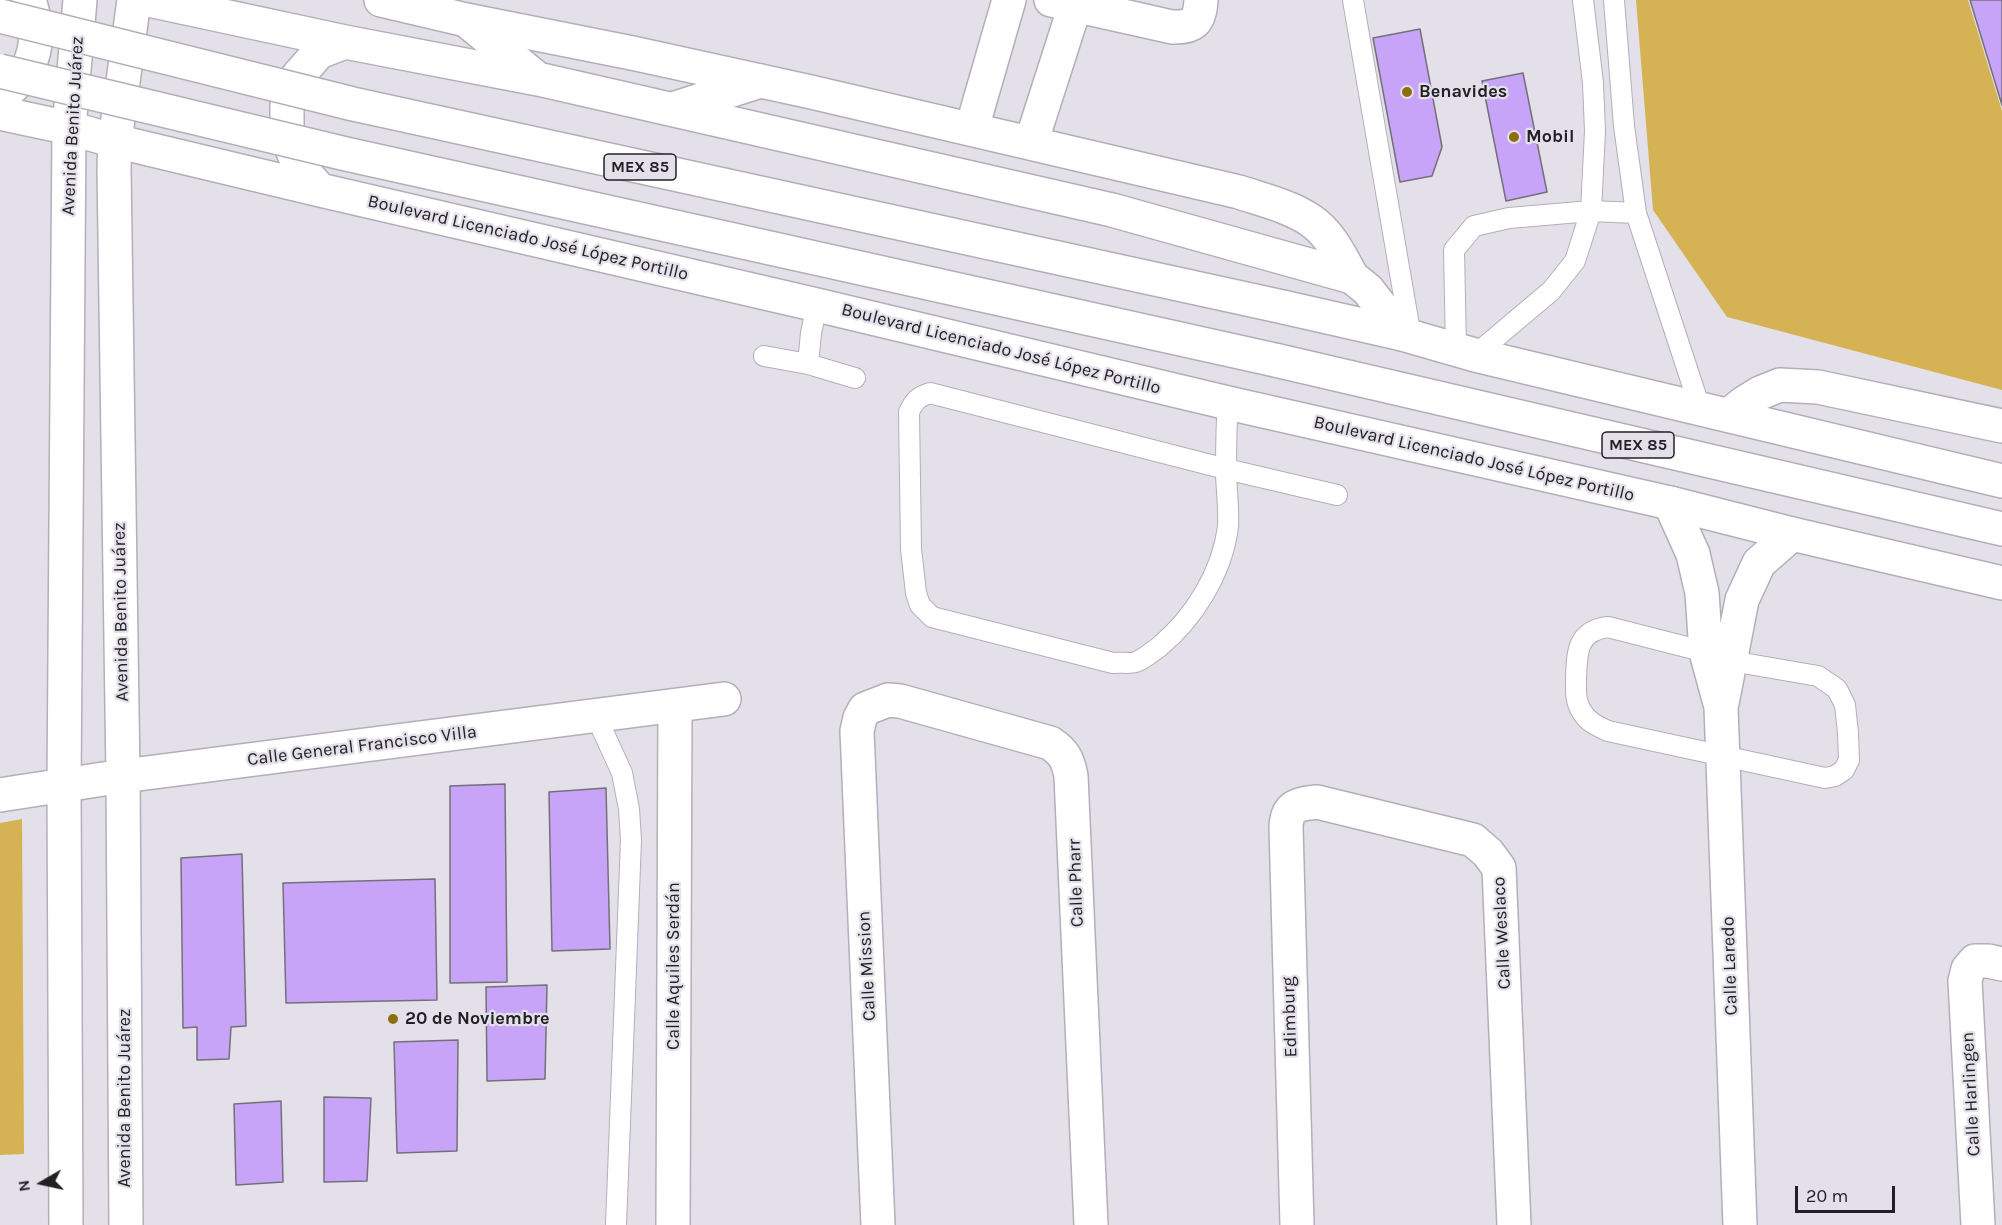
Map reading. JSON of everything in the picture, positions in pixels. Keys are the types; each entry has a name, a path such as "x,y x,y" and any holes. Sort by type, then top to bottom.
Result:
{"main road":[{"path":"0,97 15,86 29,66 34,51 36,19 29,0"},
{"name":"Avenida Benito Juárez","path":"66,1225 64,785 69,128 80,0"},
{"name":"Avenida Benito Juárez","path":"126,1225 115,141 134,0"},
{"path":"149,0 345,42 537,79 1112,210 1352,277"},
{"path":"381,0 466,21 632,53 972,128 1239,192 1288,209 1311,221 1328,238 1352,277 1368,290 1407,335"},
{"path":"972,128 1009,0"},
{"path":"1031,143 1063,3 1172,27 1183,27 1193,24 1199,15 1202,0"},
{"name":"MEX 85","path":"0,16 352,104 1407,335 1465,352 2002,481"},
{"path":"466,21 537,79"},
{"path":"320,190 299,166 287,137 287,105 298,76 319,52 345,42"},
{"name":"MEX 85","path":"0,71 346,154 1275,360 2002,529"},
{"path":"673,109 759,81"},
{"name":"Boulevard Licenciado José López Portillo","path":"0,113 320,190 817,304 1228,403 1670,503 2002,583"},
{"path":"1715,412 1744,403 1780,385 1818,387 2002,426"},
{"name":"Calle Laredo","path":"1670,503 1692,554 1719,657 1740,1225"},
{"name":"Calle Laredo","path":"1719,657 1759,563 1792,534"},
{"name":"Calle General Francisco Villa","path":"0,795 123,776 724,699"},
{"name":"Calle Pharr","path":"865,709 888,700 900,700 1050,743 1064,753 1067,759 1072,788 1090,1225"},
{"name":"Calle Aquiles Serdán","path":"673,1225 675,706"},
{"name":"Calle Mission","path":"865,709 857,731 878,1225"},
{"name":"Calle Weslaco","path":"1290,810 1304,803 1317,802 1450,833 1473,840 1488,853 1499,868 1514,1225"},
{"name":"Edimburg","path":"1290,810 1286,818 1285,845 1297,1225"},
{"name":"Calle Harlingen","path":"1978,1225 1965,981 1986,964"}],"lane":[{"path":"1353,0 1407,335"},
{"path":"1583,0 1593,83 1595,122 1591,211 1575,261 1551,291 1465,352 1454,250 1474,226 1509,218 1591,211 1636,213"},
{"path":"1614,0 1624,126 1636,213 1715,412"},
{"path":"808,364 817,304"},
{"path":"764,356 808,364 855,378"},
{"path":"1228,403 1226,469 1228,526 1220,560 1211,581 1193,611 1173,635 1152,652 1135,662 1113,663 932,617 920,605 916,593 911,549 909,412 914,402 930,393 1226,469 1337,495"},
{"path":"1608,627 1719,657 1818,676 1837,688 1845,705 1849,760 1844,770 1835,776 1825,778 1722,755 1608,731 1591,722 1582,712 1576,700 1577,652 1584,637 1595,628 1608,627"},
{"path":"596,716 622,773 630,809 631,840 616,1225"}],"shaded area":[{"path":"1636,0 1968,0 2002,111 2002,390 1727,317 1653,210"},
{"path":"22,819 24,1154 0,1155 0,823"}],"building":[{"path":"1970,0 2002,0 2002,105"},
{"name":"Benavides","path":"1420,29 1442,147 1432,176 1400,182 1373,38"},
{"name":"Mobil","path":"1523,73 1547,192 1506,201 1482,81"},
{"path":"505,784 507,982 450,983 450,786"},
{"path":"606,788 610,949 552,951 549,792"},
{"path":"242,854 246,1026 231,1027 229,1059 197,1060 197,1027 183,1028 181,858"},
{"path":"435,879 437,1000 286,1003 283,883"},
{"path":"547,985 545,1079 487,1081 486,987"},
{"path":"458,1040 457,1151 397,1153 394,1042"},
{"path":"324,1097 371,1098 367,1181 324,1182"},
{"path":"281,1101 283,1182 236,1185 234,1104"}],"place":[{"name":"Benavides","path":"1407,92"},
{"name":"Mobil","path":"1514,137"},
{"name":"20 de Noviembre","path":"393,1019"}]}
